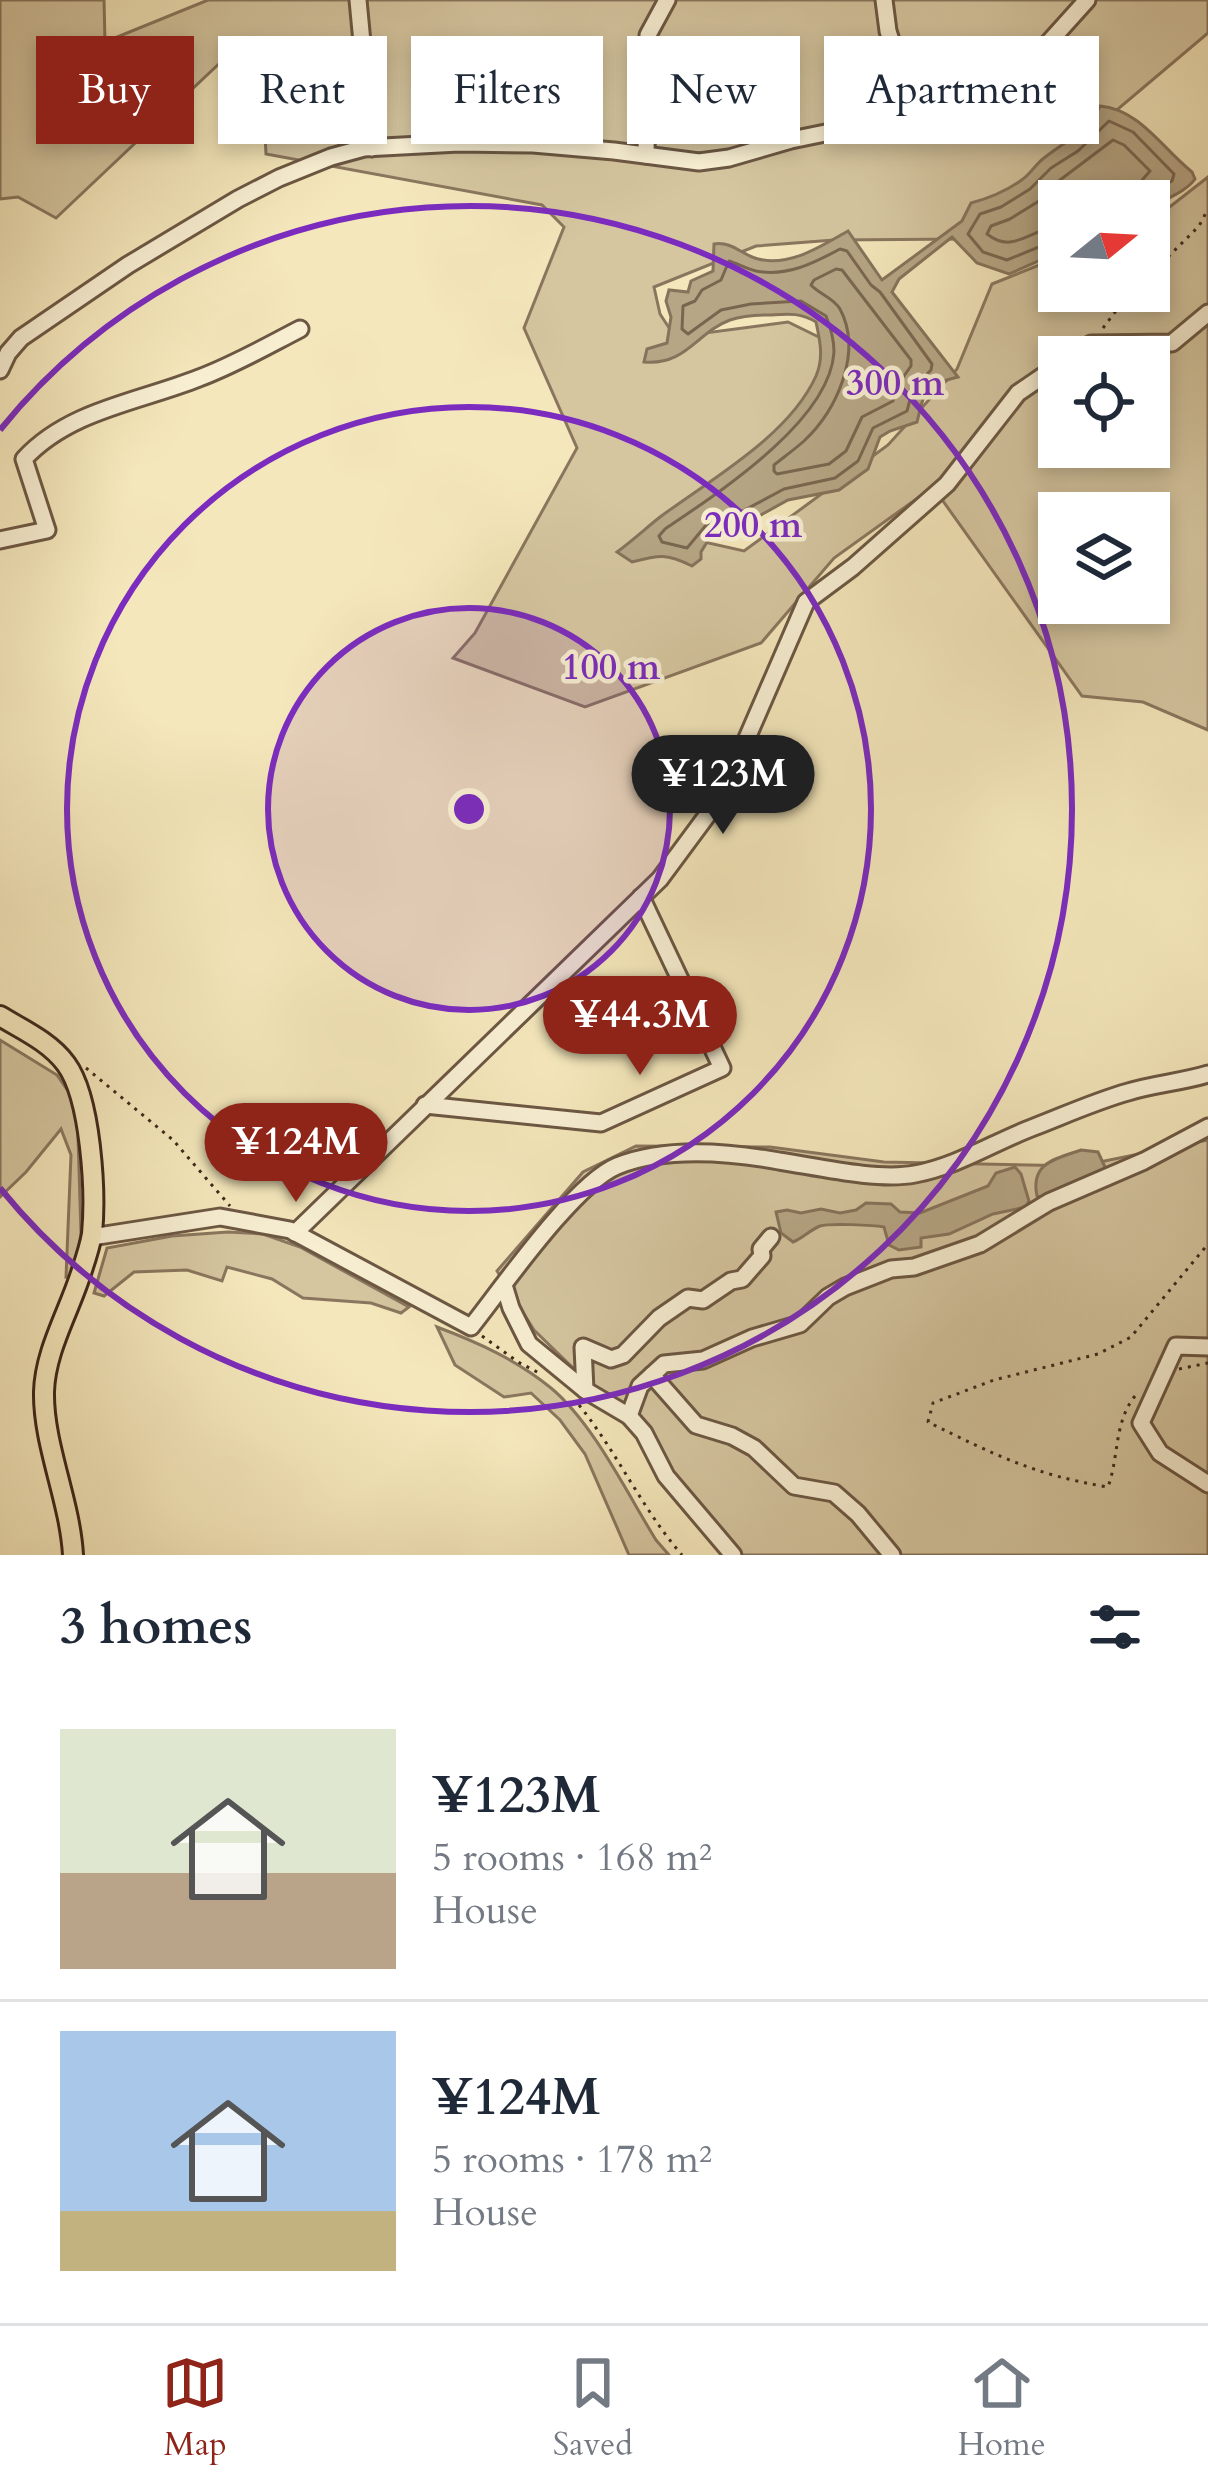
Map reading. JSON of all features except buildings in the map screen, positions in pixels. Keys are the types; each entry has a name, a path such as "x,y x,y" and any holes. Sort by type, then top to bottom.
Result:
{"main road":[{"path":"0,1016 64,1060 86,1109 92,1237 52,1351 44,1391 73,1555"}],"street":[{"path":"358,0 372,148"},
{"path":"646,155 649,35 667,0"},
{"path":"884,0 891,36"},
{"path":"1055,36 1088,0"},
{"path":"0,370 21,338 128,265 238,199 331,157 372,148 533,144 699,162 824,133"},
{"path":"1170,343 1208,313"},
{"path":"0,540 47,530 24,459 39,442 76,419 206,376 300,329"},
{"path":"295,1233 660,879 728,782 806,602 947,484 1018,393 1038,379"},
{"path":"425,1106 601,1123 722,1068 641,897"},
{"path":"92,1237 220,1217 295,1233 471,1328 578,1196 612,1168 643,1158 727,1154 838,1170 916,1173 960,1161 1019,1132 1128,1092 1208,1074"},
{"path":"629,1416 640,1386 664,1364 703,1360 800,1324 844,1287 980,1244 1049,1202 1208,1127"},
{"path":"577,1391 583,1347 611,1359 623,1354 659,1318 688,1298 703,1300 730,1281 742,1279 771,1237"},
{"path":"503,1285 529,1344 577,1391 629,1416 644,1433 666,1476 733,1555"},
{"path":"1208,1347 1176,1346 1141,1424 1160,1454 1208,1484"},
{"path":"652,1375 696,1425 754,1448 794,1486 834,1492 892,1555"}],"path":[{"path":"1170,255 1199,226 1208,209"},
{"path":"1097,336 1116,312"},
{"path":"83,1066 173,1140 244,1221"},
{"path":"1145,1390 1131,1399 1119,1427 1108,1487 1026,1468 928,1422 933,1402 994,1380 1098,1354 1132,1336 1208,1244"},
{"path":"471,1328 552,1381"},
{"path":"1174,1370 1208,1363"},
{"path":"577,1391 661,1531 682,1555"}],"shaded area":[{"path":"0,0 104,0 105,36 36,36 36,144 134,144 56,218 18,197 0,199"},
{"path":"208,0 1208,0 1208,33 1099,125 1099,36 824,36 824,144 1077,144 964,239 756,246 654,287 660,314 675,337 788,322 831,343 812,427 664,533 744,551 888,445 957,369 992,284 1038,265 1038,312 1170,312 1170,207 1208,177 1208,730 1143,702 1082,696 933,487 834,558 761,643 585,707 453,658 475,633 577,448 524,328 564,227 542,205 266,154 266,144 387,144 387,36 218,36 218,65 194,87 194,36 120,36"},
{"path":"0,1040 57,1075 77,1104 81,1234 74,1276 66,1277 71,1155 61,1129 0,1197"},
{"path":"1208,1140 1208,1555 740,1555 639,1432 534,1330 497,1271 583,1172 636,1146 770,1147 884,1162 1080,1166"},
{"path":"228,1232 263,1234 300,1247 409,1307 401,1313 371,1303 303,1298 272,1279 227,1267 222,1281 187,1270 134,1272 104,1296 94,1293 107,1248"},
{"path":"437,1327 511,1360 551,1388 595,1439 669,1555 629,1555 585,1454 560,1420 531,1393 504,1397 455,1365"}],"water":[{"path":"1099,108 1114,109 1139,122 1195,179 1170,198 1170,180 1038,180 1038,261 1009,274 977,263 952,237 899,279 892,292 958,377 928,390 917,422 880,437 868,469 839,490 788,500 730,532 712,534 701,559 692,566 662,556 632,562 617,552 768,437 804,398 816,376 820,349 816,322 788,314 730,320 671,359 644,362 647,349 667,343 669,290 688,292 691,281 713,271 714,244 758,259 782,260 805,254 848,231 882,280 962,221 971,203 1023,179 1063,144 1099,144"},
{"path":"1081,1150 1098,1152 1105,1167 1102,1174 1043,1198 1037,1196 1041,1169"},
{"path":"1015,1167 1029,1201 1026,1207 993,1214 949,1234 921,1238 921,1247 899,1250 889,1245 884,1227 852,1225 820,1226 793,1242 781,1233 776,1212 821,1209 840,1213 866,1203 920,1213 988,1186 996,1173"}]}
